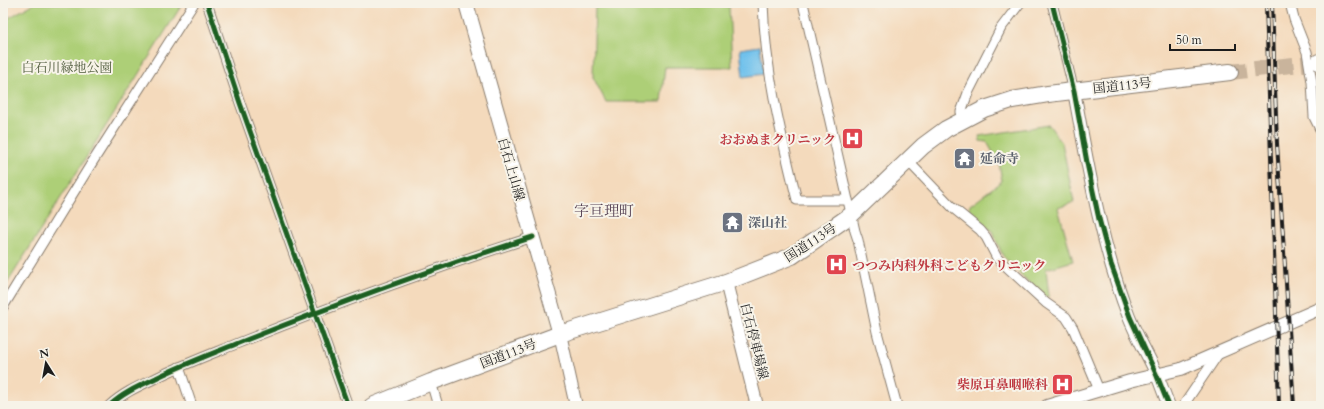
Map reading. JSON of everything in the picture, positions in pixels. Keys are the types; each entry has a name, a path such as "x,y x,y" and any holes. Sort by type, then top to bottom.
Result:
{"highway":[{"name":"国道113号","path":"372,406 431,382 560,334 726,282 792,256 923,146 964,119 984,109 1012,100 1230,72"}],"main road":[{"name":"白石上山線","path":"466,3 560,334"}],"street":[{"path":"3,307 88,169 194,3"},
{"path":"207,3 240,103 348,406"},
{"path":"763,3 764,32 776,112 797,200 849,207"},
{"path":"803,3 849,207 858,240 877,332 897,406"},
{"path":"964,119 961,112 968,93 1001,28 1020,3"},
{"path":"1052,3 1074,91 1093,190 1111,264 1130,318 1169,406"},
{"path":"1290,3 1294,19 1307,52 1316,82 1314,117 1321,131"},
{"path":"907,160 953,208 980,230 986,237 997,258 1046,303 1066,317 1073,328 1098,390"},
{"path":"109,406 132,389 179,367 314,313 441,267 532,237"},
{"name":"白石停車場線","path":"726,282 757,406"},
{"path":"1047,406 1130,381 1182,369 1321,308"},
{"path":"560,334 576,406"},
{"path":"1183,406 1219,353"},
{"path":"179,367 192,406"},
{"path":"431,382 438,406"}],"green space":[{"name":"白石川緑地公園","path":"35,3 183,3 3,290 3,21"},
{"path":"729,6 732,67 665,67 661,102 606,102 593,77 595,7"},
{"path":"1049,125 1062,143 1074,202 1058,208 1073,261 1046,269 1049,296 1044,298 1003,256 992,231 968,212 970,205 1002,181 999,163 987,142 980,141 979,136"}],"water":[{"path":"760,46 764,74 743,77 740,49"}],"tunnel":[{"path":"1230,72 1319,62"}],"railway":[{"path":"1266,3 1279,406"},
{"path":"1272,3 1277,144 1294,406"}],"cycle path":[{"path":"207,3 240,103 348,406"},
{"path":"1052,3 1074,91 1088,168 1111,264 1130,317 1169,406"},
{"path":"109,406 114,401 143,384 186,364 236,344 383,288 533,237"}],"place":[{"name":"おおぬまクリニック","path":"852,139"},
{"name":"延命寺","path":"964,158"},
{"name":"深山社","path":"732,222"},
{"name":"つつみ内科外科こどもクリニック","path":"837,265"},
{"name":"柴原耳鼻咽喉科","path":"1063,384"}],"district":[{"name":"字亘理町","path":"604,211"}]}
